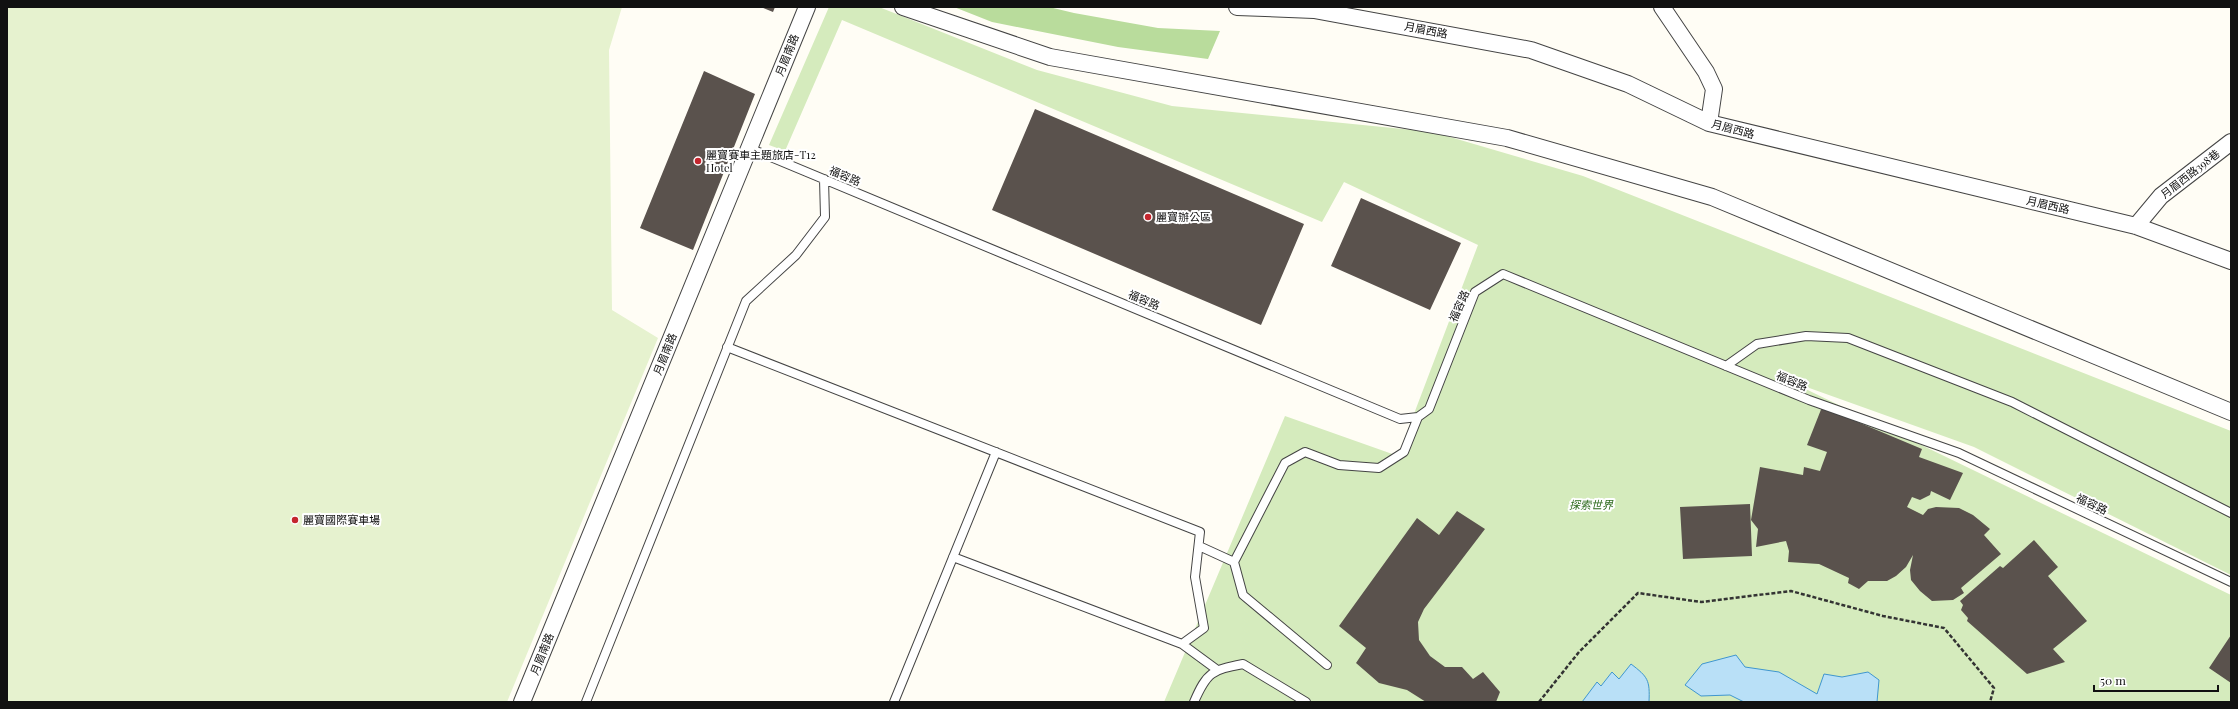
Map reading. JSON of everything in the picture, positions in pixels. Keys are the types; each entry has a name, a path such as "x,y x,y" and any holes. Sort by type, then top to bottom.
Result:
{"street":[{"name":"月眉南路","path":"522,702 807,7"},
{"path":"903,7 1050,57 1507,138 1712,197 2231,412"},
{"name":"月眉西路","path":"1237,7 1314,10 1531,50 1628,84 1709,123 2136,226 2231,261"},
{"path":"1662,7 1706,72 1714,89 1709,123"},
{"name":"月眉西路398巷","path":"2136,226 2161,196 2231,142"}],"lane":[{"name":"福容路","path":"749,148 1400,419 1418,417 1429,409 1475,292 1503,274 1808,400 1959,453 2231,582"},
{"path":"586,702 746,301 796,254 825,217 824,179"},
{"path":"1726,366 1757,344 1806,336 1848,338 2012,402 2231,513"},
{"path":"727,347 1200,532 1195,577 1204,628 1182,644"},
{"path":"1327,664 1243,595 1234,562 1285,463 1305,452 1339,465 1379,468 1404,452 1418,417"},
{"path":"894,702 996,452"},
{"path":"1199,546 1234,562"},
{"path":"953,556 1182,644 1216,670"},
{"path":"1194,702 1201,685 1216,670 1243,664 1306,702"}],"path":[{"path":"1539,702 1579,652 1638,593 1701,602 1791,590 1883,616 1944,628 1994,688 1990,702"}],"green space":[{"name":"麗寶國際賽車場","path":"7,7 622,7 609,50 612,310 658,338 507,702 7,702"},
{"name":"探索世界","path":"829,7 879,7 1037,70 1172,106 1433,132 1583,176 2231,431 2231,575 1974,447 1787,380 2231,595 2231,702 1164,702 1285,416 1398,456 1478,245 1344,182 1322,222 842,20 785,151 769,145"},
{"path":"954,7 1049,7 1158,28 1220,31 1208,59 1118,47 992,22"}],"water":[{"path":"1736,655 1745,667 1779,672 1817,694 1824,674 1842,677 1868,672 1879,680 1877,702 1744,702 1730,695 1701,696 1685,685 1702,664"},
{"path":"1631,664 1641,672 1647,680 1649,702 1582,702 1597,682 1601,686 1612,672 1619,679"}],"building":[{"path":"761,7 775,7 773,12"},
{"name":"麗寶賽車主題旅店-T12 Hotel","path":"704,71 755,94 693,250 640,228"},
{"name":"麗寶辦公區","path":"1035,109 1304,224 1261,325 992,210"},
{"path":"1361,198 1461,243 1430,310 1331,266"},
{"path":"1822,407 1922,449 1919,457 1963,473 1950,500 1931,491 1930,495 1920,500 1912,497 1907,507 1923,515 1928,509 1936,507 1959,508 1973,515 1990,529 1984,535 2001,554 1961,588 1964,593 1953,600 1932,601 1920,591 1911,580 1910,570 1913,555 1906,567 1896,576 1887,581 1868,581 1859,589 1848,583 1849,578 1819,564 1788,562 1789,551 1786,541 1756,547 1758,529 1751,520 1760,467 1803,475 1804,467 1820,471 1827,452 1807,445"},
{"path":"1750,504 1752,556 1683,559 1680,507"},
{"path":"1457,511 1485,529 1424,609 1418,622 1419,640 1430,656 1445,667 1462,667 1473,679 1483,672 1500,692 1496,702 1426,702 1407,690 1379,683 1356,663 1366,648 1339,626 1417,518 1439,535"},
{"path":"2034,540 2058,567 2048,576 2087,621 2053,649 2065,662 2027,674 1967,621 1968,618 1961,610 1963,605 1960,601 2000,566 2003,568"},
{"path":"2231,635 2231,683 2209,668"}],"place":[{"name":"麗寶賽車主題旅店-T12 Hotel","path":"698,161"},
{"name":"麗寶辦公區","path":"1148,217"},
{"name":"麗寶國際賽車場","path":"295,520"}]}
